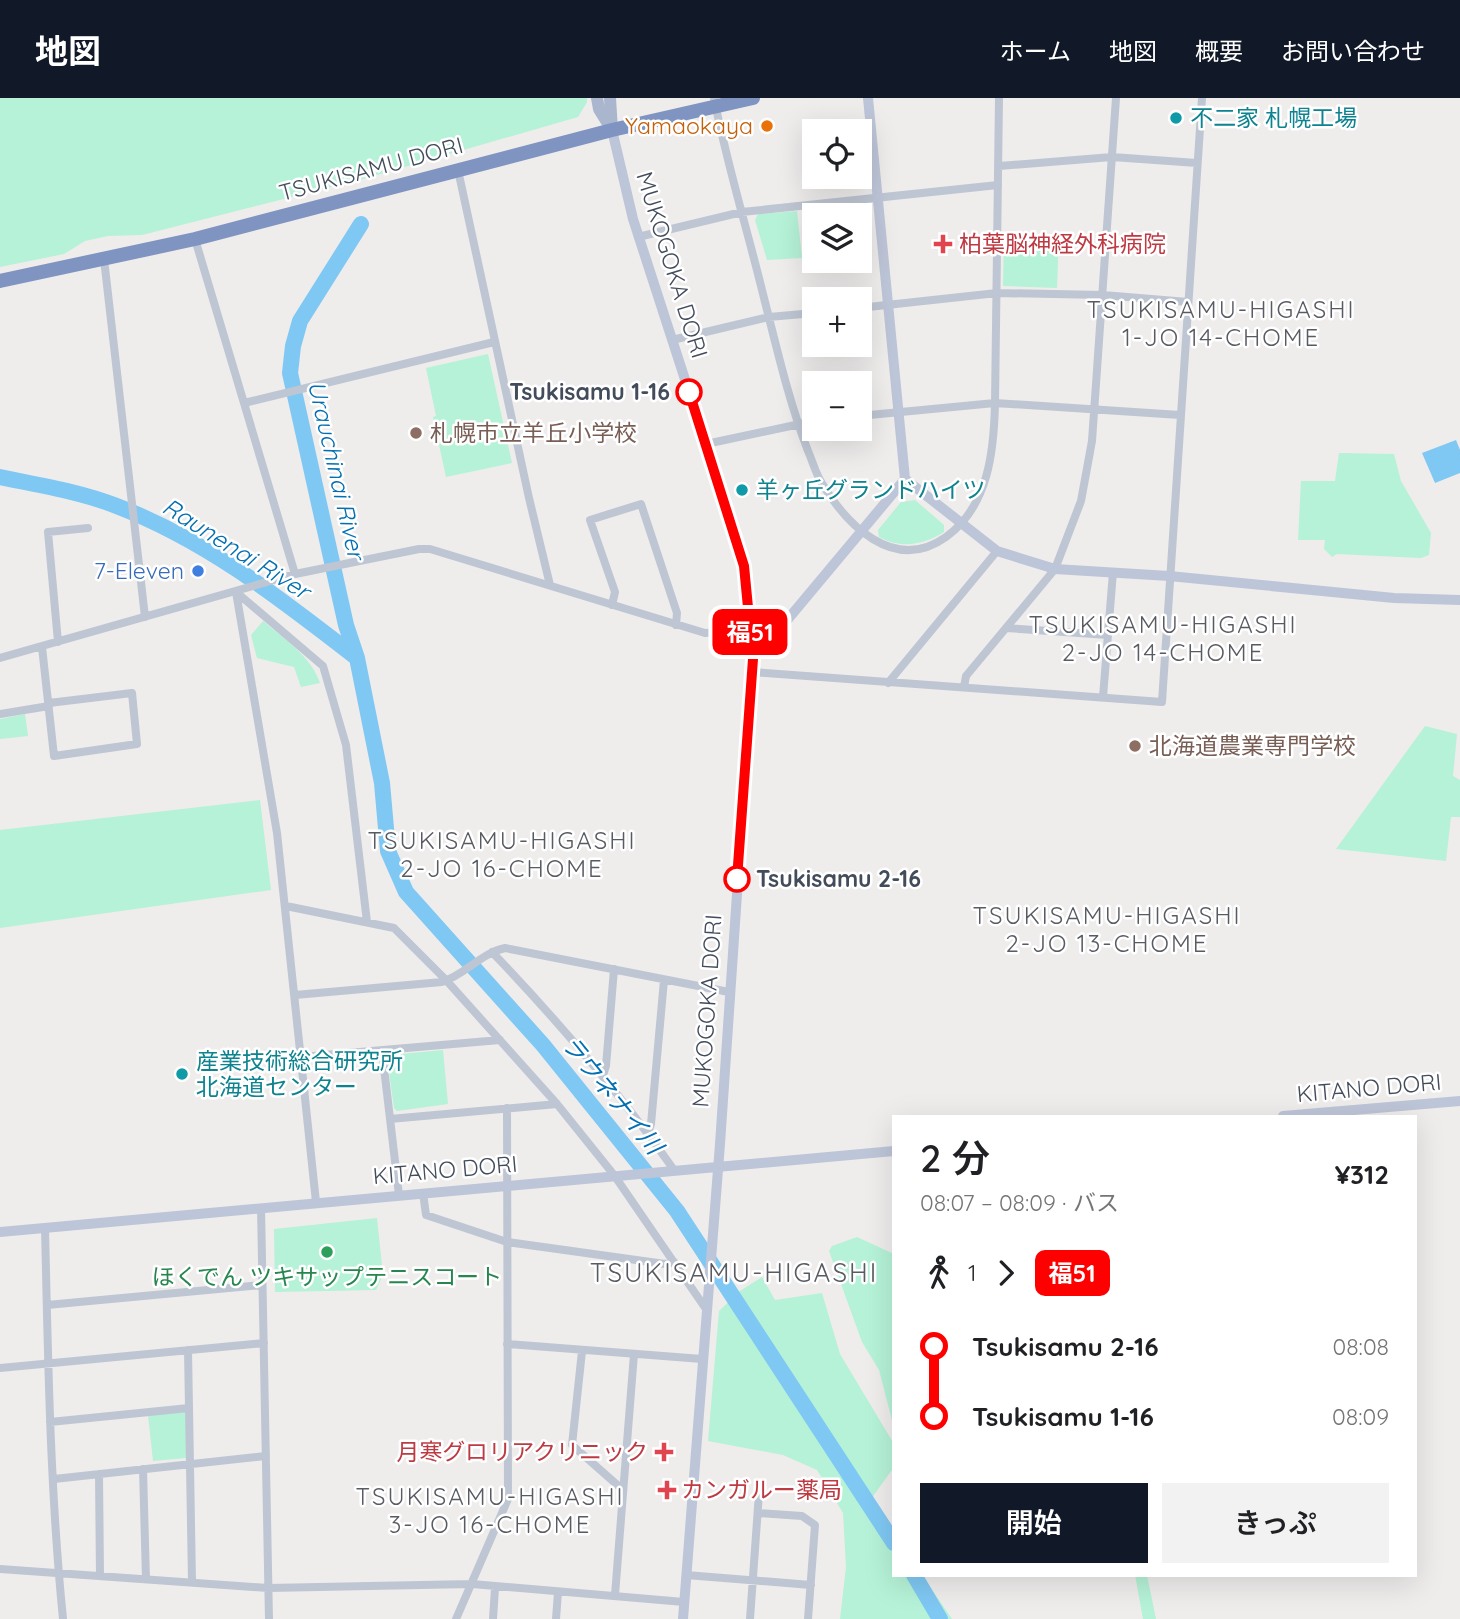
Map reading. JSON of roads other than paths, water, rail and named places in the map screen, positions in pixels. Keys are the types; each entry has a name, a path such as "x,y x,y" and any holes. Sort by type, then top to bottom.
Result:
{"highway":[{"name":"TSUKISAMU DORI","path":"0,281 195,239 715,103 753,98"}],"main road":[{"path":"597,98 599,109 612,130"},
{"path":"610,98 612,130"}],"street":[{"path":"0,658 295,574 419,549 550,585 705,633 738,631 751,641 767,641 905,480 868,98"},
{"path":"715,103 797,423 820,479 840,508 879,544 890,549 917,550 938,542 961,523 978,497 990,461 995,402 999,98"},
{"path":"964,687 967,676 1055,569 1081,501 1092,441 1116,98"},
{"path":"752,673 1162,702 1202,98"},
{"name":"MUKOGOKA DORI","path":"612,130 638,237 744,566 751,641 752,673 718,1167 683,1619"},
{"path":"999,166 1112,157 1197,163"},
{"path":"458,170 550,585"},
{"path":"638,237 743,212 998,185"},
{"path":"195,239 295,574"},
{"path":"104,259 145,617"},
{"path":"872,307 997,293 1104,295 1188,302"},
{"path":"672,340 769,317 802,314"},
{"path":"244,402 494,342"},
{"path":"872,414 995,402 1180,415"},
{"path":"706,444 802,422"},
{"path":"905,480 997,551 1055,569 1169,576 1394,598 1460,600"},
{"path":"612,605 615,592 590,520 641,504 677,613 676,625"},
{"path":"58,642 48,532 88,528"},
{"path":"888,682 997,551"},
{"path":"1103,697 1112,572"},
{"path":"236,592 270,784 286,906 316,1202"},
{"path":"236,592 323,666 346,745 367,922"},
{"path":"1006,628 1108,635"},
{"path":"0,714 49,704 132,693 137,744 54,756 49,704 41,647"},
{"path":"286,906 394,928 500,1040 616,1175 706,1309"},
{"path":"295,995 446,980 492,952 505,948 729,992"},
{"path":"492,952 559,1023 603,1075 648,1133 671,1170"},
{"path":"603,1075 614,969"},
{"path":"648,1133 664,980"},
{"path":"301,1057 500,1040"},
{"path":"382,1051 399,1195"},
{"name":"KITANO DORI","path":"1295,1115 1460,1101"},
{"path":"390,1119 557,1104"},
{"path":"456,1619 508,1499 507,1108"},
{"name":"KITANO DORI","path":"0,1232 892,1151"},
{"path":"423,1193 426,1215 507,1242 665,1264 674,1262"},
{"path":"261,1208 268,1619"},
{"path":"45,1228 47,1364 58,1573 63,1619"},
{"path":"47,1305 262,1285"},
{"path":"0,1368 264,1343"},
{"path":"507,1344 702,1359"},
{"path":"188,1350 192,1582"},
{"path":"582,1351 572,1445 623,1490"},
{"path":"615,1595 634,1354"},
{"path":"50,1422 189,1408"},
{"path":"54,1479 266,1456"},
{"path":"143,1469 146,1579"},
{"path":"99,1474 100,1576"},
{"path":"750,1619 759,1493"},
{"path":"758,1513 802,1516 815,1525 808,1619"},
{"path":"0,1569 268,1588 472,1584 684,1602"},
{"path":"686,1575 811,1585"},
{"path":"493,1619 495,1588"},
{"path":"556,1619 558,1592"}],"water":[{"path":"1456,440 1460,450 1460,473 1435,483 1422,453"}],"waterway":[{"name":"ラウネナイ川","path":"361,224 300,321 293,346 290,373 346,625 357,658 382,783 388,851 406,892 543,1045 677,1211 892,1540"},
{"name":"Raunenai River","path":"0,477 100,500 180,535 241,572 357,658"},
{"name":"ラウネナイ川","path":"915,1577 940,1619"}],"place":[{"name":"不二家 札幌工場","path":"1176,118"},
{"name":"Yamaokaya","path":"767,126"},
{"name":"柏葉脳神経外科病院","path":"943,244"},
{"name":"Tsukisamu 1-16","path":"689,392"},
{"name":"札幌市立羊丘小学校","path":"416,433"},
{"name":"羊ヶ丘グランドハイツ","path":"742,490"},
{"name":"7-Eleven","path":"198,571"},
{"name":"北海道農業専門学校","path":"1135,746"},
{"name":"Tsukisamu 2-16","path":"737,879"},
{"name":"産業技術総合研究所 北海道センター","path":"182,1074"},
{"name":"ほくでん ツキサップテニスコート","path":"327,1252"},
{"name":"月寒グロリアクリニック","path":"664,1452"},
{"name":"カンガルー薬局","path":"667,1490"}],"district":[{"name":"TSUKISAMU-HIGASHI 1-JO 14-CHOME","path":"1221,324"},
{"name":"TSUKISAMU-HIGASHI 2-JO 14-CHOME","path":"1163,639"},
{"name":"TSUKISAMU-HIGASHI 2-JO 16-CHOME","path":"502,855"},
{"name":"TSUKISAMU-HIGASHI 2-JO 13-CHOME","path":"1107,930"},
{"name":"TSUKISAMU-HIGASHI","path":"734,1273"},
{"name":"TSUKISAMU-HIGASHI 3-JO 16-CHOME","path":"490,1511"}],"water label":[{"name":"Urauchinai River","path":"336,470"}]}
